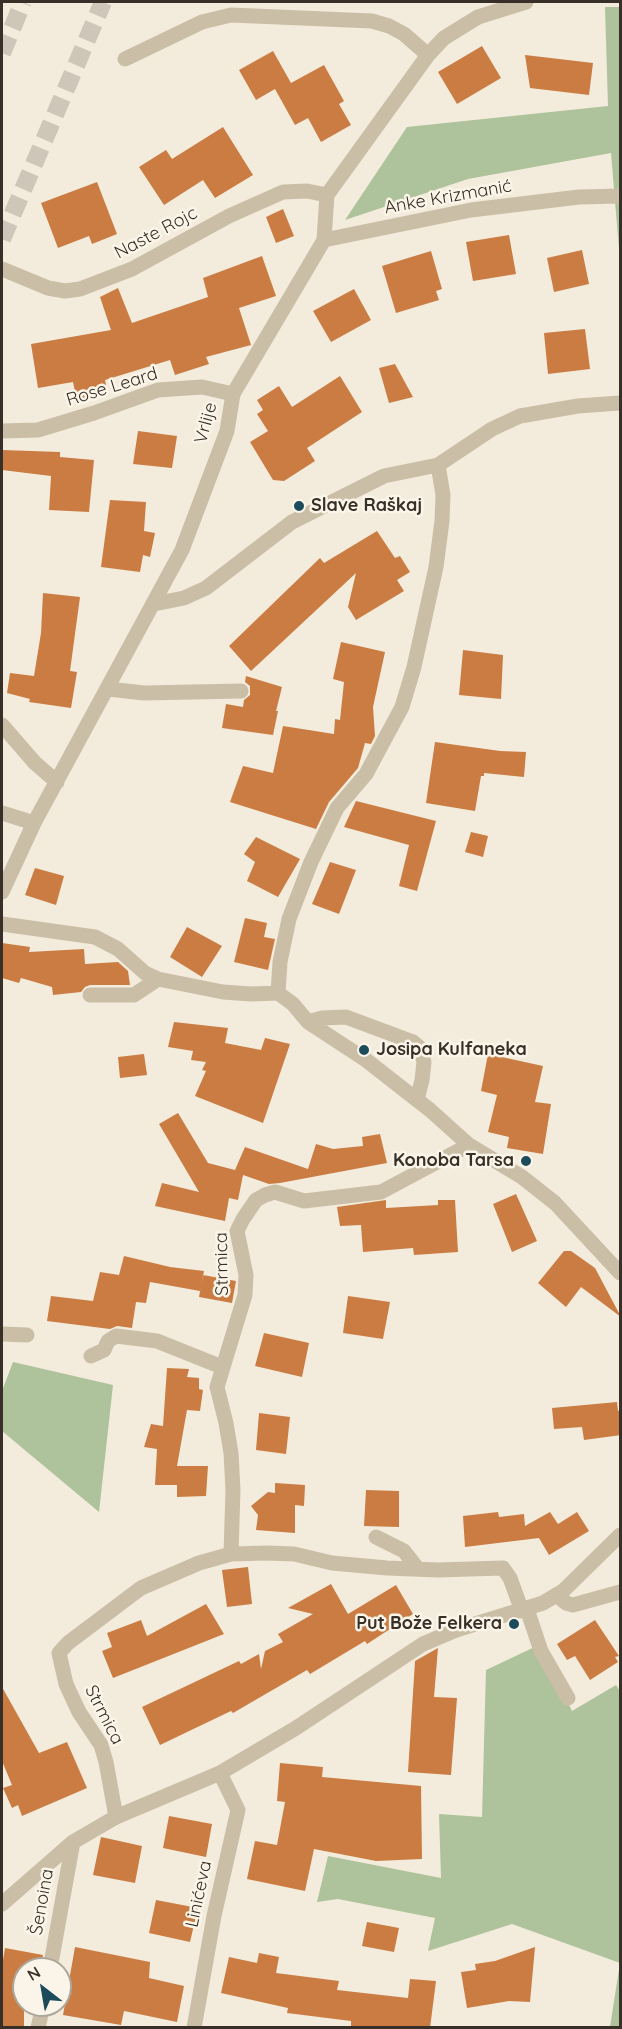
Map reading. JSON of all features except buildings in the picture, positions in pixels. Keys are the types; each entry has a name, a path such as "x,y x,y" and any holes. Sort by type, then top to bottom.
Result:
{"street":[{"path":"327,195 428,55 444,38 497,6 526,2"},
{"path":"125,59 215,18 231,15 372,21 404,34 428,55"},
{"name":"Naste Rojc","path":"2,269 48,288 66,291 80,289 132,269 230,216 283,192 307,190 327,195"},
{"name":"Vrlije","path":"2,892 33,823 182,550 227,431 233,394 324,240 327,195"},
{"name":"Anke Krizmanić","path":"324,240 471,210 579,197 621,196"},
{"name":"Rose Leard","path":"2,431 38,430 158,390 202,387 233,394"},
{"path":"154,604 184,598 206,588 292,522 384,476 438,465 492,429 520,416 578,406 621,403"},
{"path":"278,993 280,962 290,919 311,862 337,808 366,774 402,707 436,567 443,495 438,465"},
{"path":"108,689 144,693 242,691"},
{"path":"2,725 35,763 57,782"},
{"path":"2,813 33,823"},
{"path":"2,924 95,937 118,949 145,973 158,979 223,992 278,993 293,1004 308,1022 366,1060 469,1145 522,1177 555,1203 621,1273"},
{"path":"90,994 134,995 158,979"},
{"path":"308,1022 322,1017 346,1017 413,1042 420,1048 424,1062 417,1100"},
{"name":"Strmica","path":"231,1554 233,1490 231,1453 217,1387 245,1295 246,1275 237,1231 256,1200 265,1195 275,1192 304,1201 381,1192 469,1145"},
{"path":"2,1334 27,1335"},
{"path":"91,1356 104,1350 108,1341 116,1336 157,1341 222,1367"},
{"path":"2,1904 73,1842 116,1816 220,1773 296,1728 423,1644 456,1630 525,1610 563,1591 621,1535"},
{"path":"376,1537 404,1551 418,1569"},
{"name":"Strmica","path":"116,1816 101,1745 79,1712 66,1684 59,1653 68,1643 141,1588 199,1563 231,1554 267,1552 294,1554 332,1563 418,1569 503,1568 525,1610"},
{"path":"556,1595 566,1603 573,1605 621,1592"},
{"path":"525,1610 541,1651 568,1698"},
{"name":"Linićeva","path":"194,2028 216,1904 238,1810 220,1773"},
{"name":"Šenoina","path":"52,1957 73,1842"}],"green space":[{"path":"605,7 620,7 620,261 611,153 468,179 345,220 407,127 608,106"},
{"path":"13,1362 113,1385 99,1512 2,1431 2,1391"},
{"path":"541,1644 572,1711 616,1685 620,1691 620,1963 512,1924 428,1951 435,1918 338,1899 317,1902 328,1856 441,1878 439,1814 482,1817 486,1670"},
{"path":"620,1963 620,2027 610,2027"}],"tunnel":[{"path":"2,53 23,2"},
{"path":"2,239 103,2"}],"place":[{"name":"Slave Raškaj","path":"299,506"},
{"name":"Josipa Kulfaneka","path":"364,1050"},
{"name":"Konoba Tarsa","path":"526,1161"},
{"name":"Put Bože Felkera","path":"514,1624"}]}
